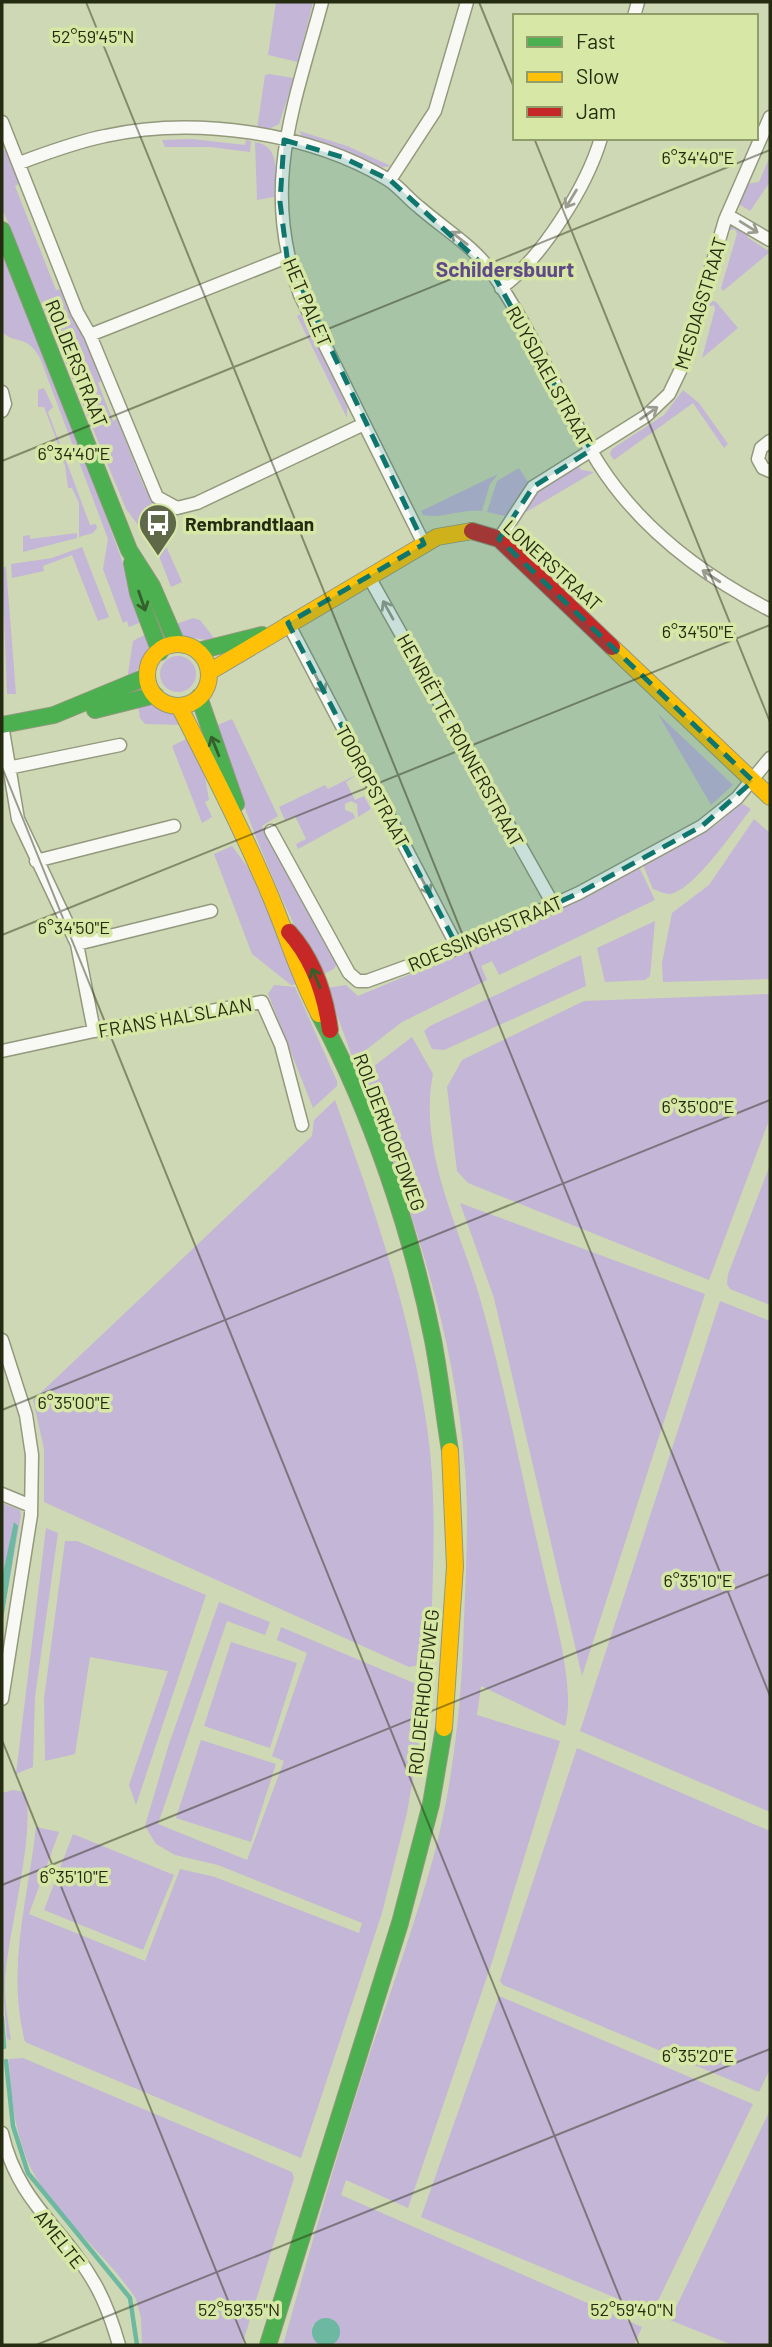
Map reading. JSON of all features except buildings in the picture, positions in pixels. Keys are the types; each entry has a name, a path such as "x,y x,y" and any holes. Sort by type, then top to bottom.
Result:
{"main road":[{"name":"ROLDERSTRAAT","path":"2,230 129,550 138,593 160,652"},
{"name":"LONERSTRAAT","path":"198,651 268,634 437,537 464,530 487,533 499,540 770,797"},
{"name":"ROLDERSTRAAT","path":"129,550 152,586 177,643"},
{"name":"LONERSTRAAT","path":"209,672 259,644 268,634"},
{"path":"177,643 198,651 209,672 205,690 199,697 179,706 170,705 155,695 146,677 152,657 167,645 177,643"},
{"path":"2,725 54,715 111,694 146,677"},
{"path":"54,715 77,715 155,695"},
{"name":"ROLDERHOOFDWEG","path":"199,697 229,781 244,834"},
{"name":"ROLDERHOOFDWEG","path":"179,706 244,834 284,927 304,986 331,1037 379,1153 417,1273 445,1418 455,1566 444,1735 431,1804 400,1923 268,2345"}],"street":[{"name":"HET PALET","path":"321,2 284,140 281,202 287,257 300,295 424,544"},
{"path":"390,180 435,111 467,2"},
{"name":"MESDAGSTRAAT","path":"499,540 533,487 656,409 676,384 727,215 770,117"},
{"path":"2,122 76,313 90,335 150,486 157,497 177,508 197,503 364,424"},
{"name":"RUYSDAELSTRAAT","path":"19,163 105,136 155,129 225,131 284,140 342,157 390,180 475,252 501,288 591,450 622,495 704,573 770,610"},
{"path":"501,288 512,281 551,233 590,167 600,140"},
{"path":"727,215 770,240"},
{"path":"90,335 287,257"},
{"path":"2,392 5,404 2,411"},
{"path":"770,441 761,448 758,459 763,468 770,471"},
{"name":"HENRIËTTE RONNERSTRAAT","path":"369,576 553,904"},
{"name":"TOOROPSTRAAT","path":"288,623 458,948"},
{"path":"2,725 18,819 77,944 94,1031"},
{"path":"8,768 120,744"},
{"name":"ROESSINGHSTRAAT","path":"271,831 345,967 358,981 367,982 458,948 579,893 702,825 737,799 770,758"},
{"path":"36,861 174,826"},
{"path":"77,944 211,911"},
{"name":"FRANS HALSLAAN","path":"2,1051 94,1031 262,1002 281,1045 302,1125"},
{"path":"2,1340 26,1415 33,1455 31,1506 2,1699"},
{"path":"2,1494 31,1506"},
{"name":"AMELTE","path":"2,2133 10,2163 23,2191 95,2284 119,2345"}],"highlighted area":[{"path":"284,140 342,157 390,180 493,274 591,450 533,487 499,539 753,781 702,826 579,893 458,948 288,623 424,544 287,257 280,202"}],"shaded area":[{"path":"276,2 313,2 298,62 268,55"},
{"path":"265,75 294,78 279,124 267,130 257,129"},
{"path":"299,131 347,146 391,166 378,168 305,140"},
{"path":"192,139 245,145 246,140 251,141 250,152 210,147 165,147 162,140"},
{"path":"255,142 264,145 273,156 274,197 257,200"},
{"path":"2,150 7,150 20,183 15,186 56,290 61,289 102,380 98,383 113,421 117,419 144,487 158,506 153,515 160,532 147,537 126,509 2,208"},
{"path":"770,156 770,182 750,211 737,203 746,184 759,182"},
{"path":"735,224 750,231 747,237 770,252 723,291 721,288 737,234 735,229 726,231"},
{"path":"2,254 71,420 144,621 129,627 127,621 123,623 103,569 108,539 40,358 30,345 2,332"},
{"path":"707,299 716,302 738,328 702,358 715,309 714,305 704,308"},
{"path":"302,314 347,406 347,418 297,316"},
{"path":"44,388 53,407 48,412 90,525 96,524 97,528 93,533 79,537 79,503 72,488 68,488 65,465 57,452 61,452 44,407 38,407 38,390"},
{"path":"683,390 699,403 728,444 724,448 693,403 614,460 610,454 612,449 664,415"},
{"path":"579,466 581,470 594,472 526,512 523,510 535,492"},
{"path":"519,468 528,482 505,516 487,512 497,481"},
{"path":"498,474 490,484 482,511 423,515 421,511"},
{"path":"77,533 77,538 23,552 23,536 30,535 30,539"},
{"path":"161,535 182,582 171,587 152,538"},
{"path":"82,547 109,617 98,621 72,555 43,566 44,571 12,578 11,564 52,558"},
{"path":"2,567 6,567 16,694 7,694"},
{"path":"193,618 200,620 217,642 183,636 174,625"},
{"path":"148,633 144,660 127,680 133,641"},
{"path":"178,656 191,661 196,674 191,687 178,692 165,687 160,674 165,661"},
{"path":"148,704 175,714 184,725 145,724 140,718 138,706"},
{"path":"658,714 733,785 711,805"},
{"path":"232,719 278,816 262,826 337,963 334,969 321,975 276,884 213,727"},
{"path":"190,737 204,771 209,800 205,802 212,817 202,823 172,746"},
{"path":"358,774 346,782 355,800 364,796 371,809 358,817 357,804 351,801 345,804 345,810 353,813 355,818 298,849 296,844 306,839 295,816 285,820 279,807 325,785 328,789"},
{"path":"741,803 751,809 690,883 669,894 653,889 643,865 716,825"},
{"path":"754,819 770,833 770,979 663,982 662,963 672,913 709,885"},
{"path":"232,846 249,869 299,984 291,985 252,954 214,854"},
{"path":"639,867 655,900 499,975 492,961 481,966 487,980 402,1022 358,1056 352,1056 327,988 346,985 358,996 531,924"},
{"path":"655,921 650,976 645,980 605,982 597,948"},
{"path":"581,955 586,986 444,1050 432,1049 424,1031 430,1026"},
{"path":"274,985 295,987 337,1081 337,1086 313,1108 268,994"},
{"path":"770,994 768,1123 709,1280 468,1183 457,1171 447,1087 462,1060 584,1001"},
{"path":"412,1037 433,1074 430,1102 435,1158 479,1295 498,1365 559,1633 566,1674 568,1711 565,1726 481,1686 477,1715 560,1741 492,1962 408,2208 346,2180 341,2195 642,2327 634,2345 333,2345 336,2343 322,2319 312,2326 319,2345 283,2345 352,2108 434,1855 452,1768 459,1709 467,1526 460,1418 441,1318 428,1269 397,1172 361,1076"},
{"path":"335,1100 378,1223 402,1306 428,1434 434,1519 430,1663 409,1667 44,1502 44,1449 33,1400 312,1136 314,1120"},
{"path":"770,1165 770,1305 730,1289 727,1284 728,1274"},
{"path":"460,1203 705,1294 582,1676 494,1298"},
{"path":"720,1301 770,1321 770,1812 580,1731"},
{"path":"2,1503 20,1510 21,1515 2,1623"},
{"path":"46,1528 58,1533 35,1697 33,1767 16,1774"},
{"path":"65,1541 77,1541 206,1595 136,1805 129,1785 168,1671 90,1657 75,1754 45,1761 44,1699"},
{"path":"219,1602 270,1622 265,1635 227,1621 158,1824 247,1860 284,1761 272,1756 307,1653 277,1640 281,1627 428,1689 407,1813 382,1913 301,2158 25,2042 20,2015 20,1934 36,1827 59,1832 29,1914 145,1961 180,1869 215,1877 359,1933 362,1923 218,1865 175,1855 156,1844 145,1826 169,1744"},
{"path":"231,1642 297,1663 270,1748 204,1726"},
{"path":"201,1740 276,1764 251,1842 176,1818"},
{"path":"577,1748 770,1831 770,2069 759,2092 503,1985 500,1981"},
{"path":"13,1790 24,1792 27,1828 5,1980 11,2040 7,2039 2,1976 2,1793"},
{"path":"73,1834 174,1875 143,1950 44,1910"},
{"path":"499,1996 753,2104 652,2313 421,2217"},
{"path":"23,2058 292,2172 294,2178 242,2345 142,2345 141,2318 136,2299 45,2191 22,2146 15,2118 9,2059"},
{"path":"770,2110 770,2345 732,2345 670,2320"}],"water":[{"path":"14,1522 18,1526 2,1626 2,1578"},
{"path":"326,2318 336,2322 340,2332 336,2342 326,2346 316,2342 312,2332 316,2322"}],"waterway":[{"path":"2,2018 4,2047"},
{"path":"6,2061 13,2126 28,2173 130,2298 137,2345"}],"traffic: fast":[{"path":"2,230 129,550 152,586 177,644"},
{"path":"132,563 138,593 160,652"},
{"path":"198,651 262,635"},
{"path":"2,725 54,715 146,677"},
{"path":"95,710 155,695"},
{"path":"199,697 236,804"},
{"path":"319,1014 373,1132 401,1215 433,1340 450,1451"},
{"path":"268,2345 400,1923 431,1804 444,1728"}],"traffic: slow":[{"path":"209,672 437,537 472,531"},
{"path":"178,644 200,653 209,675 200,697 178,706 156,697 147,675 156,653 178,644"},
{"path":"612,647 770,797"},
{"path":"179,706 249,847 319,1014"},
{"path":"444,1728 455,1566 450,1451"}],"traffic: jam":[{"path":"472,531 499,539 612,647"},
{"path":"289,932 312,966 325,1003 330,1030"}],"place":[{"name":"Rembrandtlaan","path":"158,557"}],"district":[{"name":"Schildersbuurt","path":"505,268"}]}
